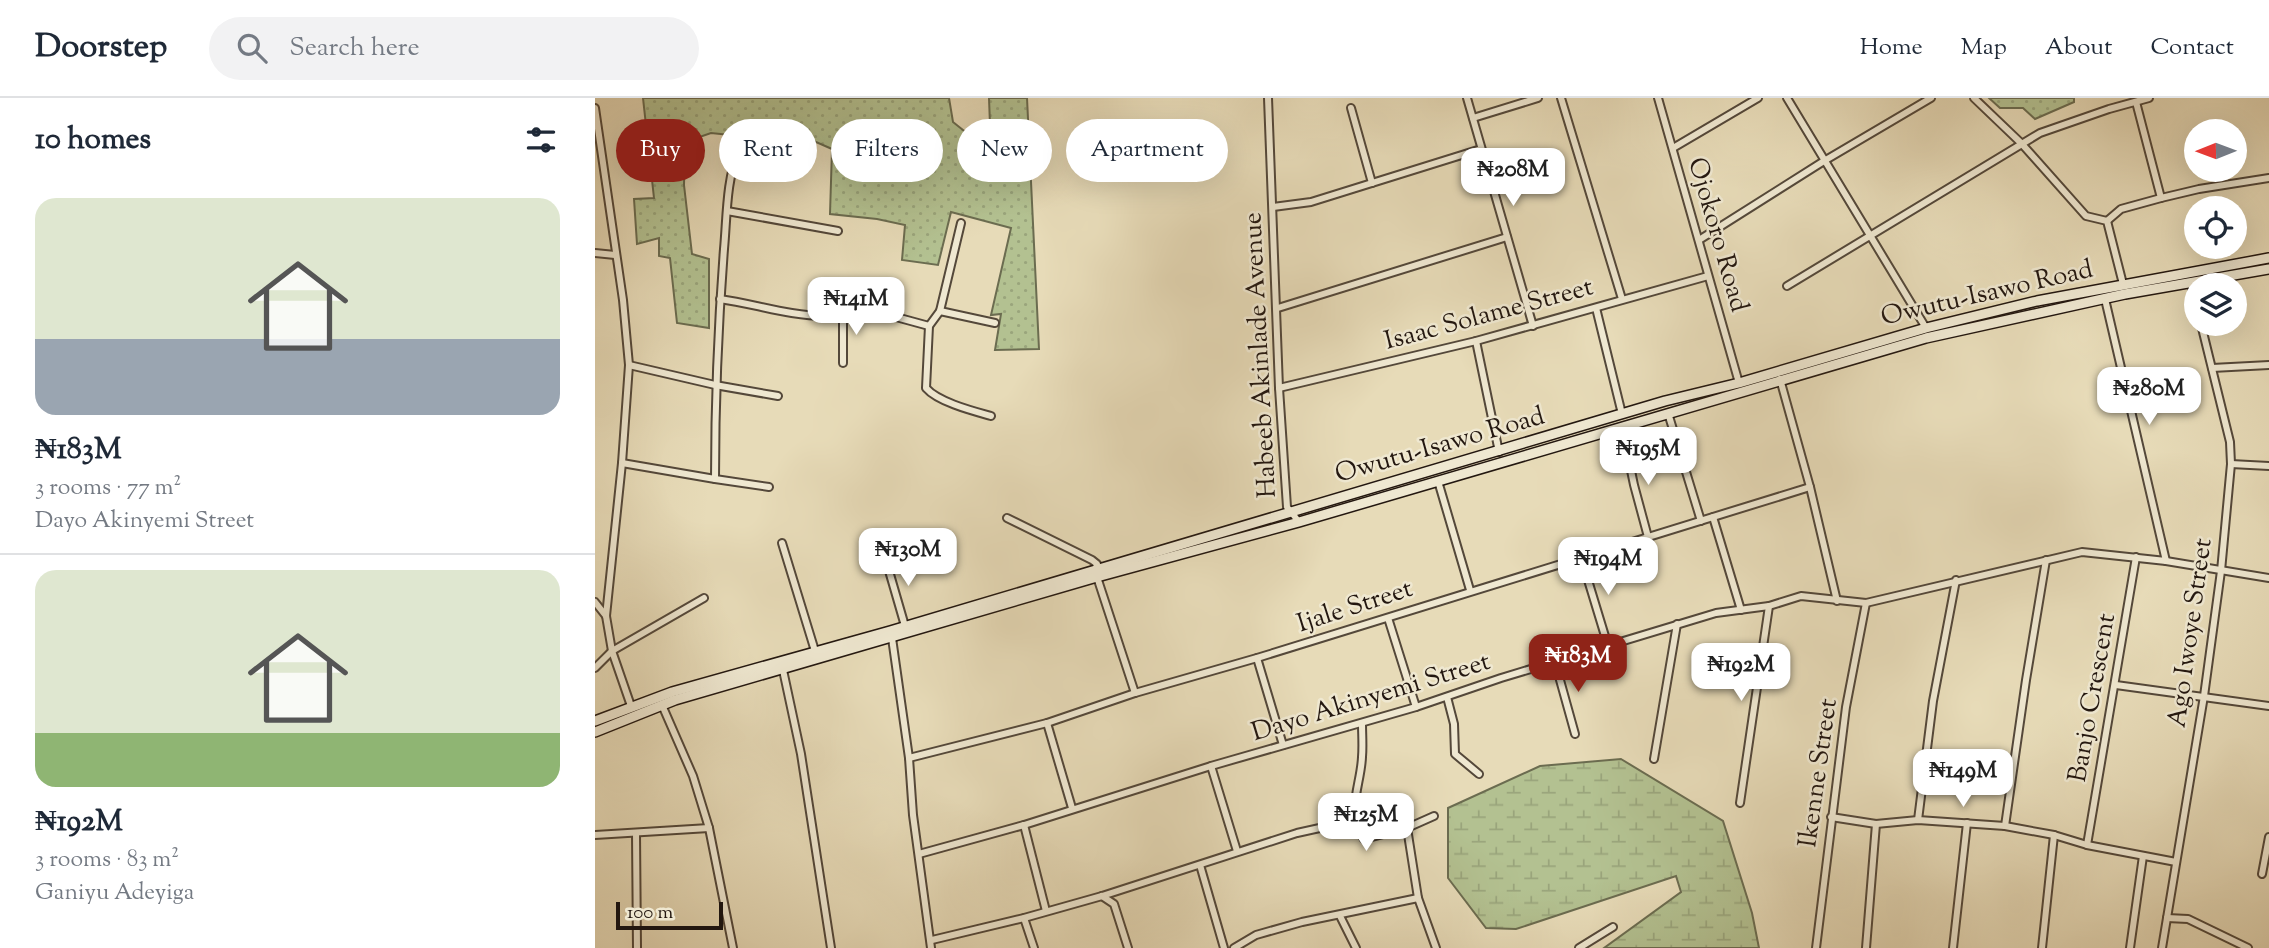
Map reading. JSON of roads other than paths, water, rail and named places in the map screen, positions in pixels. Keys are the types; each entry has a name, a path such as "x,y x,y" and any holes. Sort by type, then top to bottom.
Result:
{"street":[{"name":"Habeeb Akinlade Avenue","path":"1268,98 1279,388 1287,507 1299,522"},
{"path":"1467,98 1533,326"},
{"path":"1473,118 1538,98"},
{"path":"1562,98 1622,299"},
{"name":"Ojokoro Road","path":"1658,98 1739,383"},
{"path":"1673,148 1758,98"},
{"path":"1787,98 1926,328"},
{"path":"1699,240 1824,161 1931,98"},
{"path":"1974,98 2021,143 2087,216 2107,221"},
{"path":"1787,286 2021,143 2052,128 2150,98"},
{"path":"2136,102 2161,198"},
{"path":"595,108 623,300 629,365 606,616 612,651 631,706"},
{"path":"1351,108 1372,183"},
{"path":"1273,207 1311,202 1481,149"},
{"path":"2107,221 2121,209 2161,198 2269,178"},
{"path":"715,478 715,385 731,182"},
{"path":"727,211 838,231"},
{"path":"2107,221 2123,284"},
{"path":"961,223 940,311 929,326 926,388 966,409 991,416"},
{"path":"1278,308 1507,237"},
{"path":"595,253 615,255"},
{"name":"Owutu-Isawo Road","path":"595,732 662,705 892,638 1291,512 1665,401 1739,383 1926,328 2036,301 2269,258"},
{"name":"Owutu-Isawo Road","path":"2247,273 2269,269"},
{"name":"Isaac Solame Street","path":"1279,388 1476,341 1708,276"},
{"name":"Owutu-Isawo Road","path":"595,721 672,692 1097,573 1299,522 1926,338 2002,319 2184,284"},
{"path":"720,299 809,316 834,316 863,307 929,326"},
{"path":"2105,299 2166,561"},
{"path":"1596,308 1622,414"},
{"path":"940,311 995,323"},
{"path":"843,312 843,363"},
{"name":"Ago Iwoye Street","path":"2162,948 2204,696 2221,571 2231,464 2230,442 2204,336"},
{"path":"1476,341 1499,452"},
{"path":"629,365 778,396"},
{"path":"2212,368 2269,365"},
{"path":"1780,379 1810,486 1837,601"},
{"path":"1668,413 1702,521"},
{"path":"1622,427 1648,537"},
{"path":"622,463 769,487"},
{"path":"2231,464 2269,466"},
{"path":"1438,481 1470,590"},
{"name":"Ijale Street","path":"909,758 1047,723 1810,486"},
{"path":"1713,517 1741,610"},
{"path":"1007,518 1092,559 1097,564 1097,573 1135,694"},
{"path":"782,543 815,651"},
{"name":"Dayo Akinyemi Street","path":"919,854 1416,707 1716,612 1769,606 1801,596 1866,603 2082,552 2166,561 2269,578"},
{"path":"885,556 905,626"},
{"path":"1581,557 1608,646"},
{"name":"Banjo Crescent","path":"2087,845 2136,557"},
{"path":"2005,826 2046,560"},
{"path":"1918,820 1933,701 1956,580"},
{"path":"595,668 612,651 704,598"},
{"path":"595,603 606,616"},
{"name":"Ikenne Street","path":"1816,948 1846,707 1866,603"},
{"path":"1740,803 1769,606"},
{"path":"1388,618 1416,707"},
{"path":"1654,759 1677,624"},
{"path":"892,638 932,948"},
{"path":"1257,658 1283,745"},
{"path":"1555,662 1576,734"},
{"path":"783,670 801,754 831,948"},
{"path":"2116,685 2269,706"},
{"path":"1447,697 1454,724 1455,754 1479,774"},
{"path":"662,705 693,776 709,828 733,948"},
{"path":"1047,723 1072,808"},
{"path":"1362,723 1362,757 1354,801 1356,820 1364,839 1407,828 1434,816"},
{"path":"1211,766 1237,851"},
{"path":"1831,817 1876,824 1918,820 2005,826 2176,862"},
{"path":"932,940 1102,896 1297,833 1356,820"},
{"path":"1953,948 1967,823"},
{"path":"1866,948 1876,824"},
{"path":"1024,825 1046,911"},
{"path":"595,835 709,828"},
{"path":"1407,828 1418,898 1436,948"},
{"path":"636,834 637,948"},
{"path":"2042,948 2054,835"},
{"path":"2262,874 2269,837"},
{"path":"2130,948 2143,856"},
{"path":"1200,865 1224,948"},
{"path":"1102,896 1114,904 1128,948"},
{"path":"1234,948 1256,935 1302,922 1418,898"},
{"path":"1340,916 1356,948"},
{"path":"1024,918 1034,948"},
{"path":"2167,918 2188,919 2248,948"},
{"path":"1579,948 1613,927"}]}
